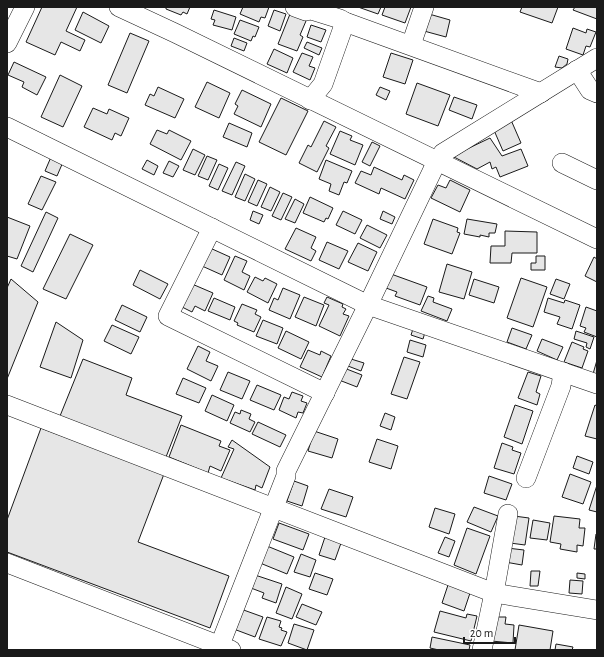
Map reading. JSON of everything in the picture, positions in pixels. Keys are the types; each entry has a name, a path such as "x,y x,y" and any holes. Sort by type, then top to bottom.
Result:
{"street":[{"path":"7,43 25,7"},
{"path":"120,7 596,237"},
{"path":"295,7 306,11 311,10 343,16 410,45 540,93"},
{"path":"410,45 424,7"},
{"path":"310,100 323,84 343,16"},
{"path":"7,563 223,648 286,476 286,471 437,161 443,153 597,58"},
{"path":"577,70 590,90 597,93"},
{"path":"7,127 368,305 597,384"},
{"path":"562,163 597,180"},
{"path":"212,228 168,316 325,393"},
{"path":"526,478 561,386 564,372"},
{"path":"7,405 494,593 597,610"},
{"path":"482,650 508,514"}],"building":[{"path":"42,7 77,7 66,31 85,40 80,51 61,42 55,55 26,42"},
{"path":"166,7 190,7 187,14 183,12 181,15 166,9"},
{"path":"243,7 269,7 265,18 261,17 259,22 240,14"},
{"path":"358,7 381,7 378,14"},
{"path":"385,7 411,7 405,23 382,15"},
{"path":"522,7 558,7 552,23 520,12"},
{"path":"575,7 597,7 597,19 573,10"},
{"path":"214,10 236,17 232,30 213,25 215,20 211,19"},
{"path":"274,10 286,14 280,31 268,26"},
{"path":"83,12 109,26 101,43 75,30"},
{"path":"290,14 306,21 300,35 303,37 297,51 278,44"},
{"path":"429,14 450,20 446,37 424,31"},
{"path":"240,20 259,27 255,37 253,36 251,41 234,34"},
{"path":"311,25 326,30 321,42 307,37"},
{"path":"573,28 586,33 587,29 596,32 590,47 586,46 583,55 566,49"},
{"path":"130,33 149,41 127,93 108,85"},
{"path":"234,38 247,43 244,51 231,46"},
{"path":"307,42 322,48 319,55 304,48"},
{"path":"274,49 293,58 287,73 267,64"},
{"path":"302,53 313,57 309,66 315,68 310,80 293,72"},
{"path":"391,53 413,60 405,84 383,77"},
{"path":"559,56 568,59 567,64 562,68 555,67"},
{"path":"14,62 46,77 37,95 22,87 24,82 8,75"},
{"path":"60,75 82,86 63,127 41,117"},
{"path":"207,82 230,93 219,118 195,107"},
{"path":"417,83 450,95 438,126 406,114"},
{"path":"158,87 184,99 175,118 145,105 150,94 154,96"},
{"path":"380,87 390,91 386,100 376,95"},
{"path":"242,90 271,104 261,127 234,114 238,106 235,104"},
{"path":"454,97 477,105 472,119 449,110"},
{"path":"281,98 308,111 286,155 259,142"},
{"path":"93,108 107,114 109,109 129,118 121,136 115,133 112,140 84,127"},
{"path":"511,120 521,143 503,151 493,128"},
{"path":"324,121 336,127 326,146 329,148 317,172 299,163 308,145 311,147"},
{"path":"229,123 252,133 247,147 223,137"},
{"path":"157,130 167,134 169,130 191,141 181,160 150,144"},
{"path":"340,131 352,136 350,140 363,145 355,165 330,154"},
{"path":"490,138 502,156 521,149 528,166 500,177 496,167 492,169 490,162 477,169 454,157"},
{"path":"372,142 380,146 370,166 362,162"},
{"path":"193,149 205,155 195,175 183,170"},
{"path":"207,156 217,160 208,180 198,176"},
{"path":"51,157 63,162 57,176 45,171"},
{"path":"147,160 158,166 154,175 142,169"},
{"path":"326,160 352,171 347,183 344,182 339,195 329,191 331,184 319,179"},
{"path":"169,161 179,166 173,177 163,173"},
{"path":"236,162 245,166 232,195 222,191"},
{"path":"219,164 228,168 218,190 209,186"},
{"path":"374,167 402,180 404,175 414,180 405,199 381,188 379,194 355,183 361,171 371,175"},
{"path":"245,174 255,179 245,201 235,197"},
{"path":"41,176 56,182 42,210 28,204"},
{"path":"258,180 267,184 257,206 248,202"},
{"path":"450,180 470,190 460,212 431,198 438,185 446,188"},
{"path":"270,187 280,192 271,211 261,207"},
{"path":"283,193 292,197 281,220 272,216"},
{"path":"310,197 333,208 328,219 326,218 324,222 303,213"},
{"path":"295,199 304,204 295,223 285,219"},
{"path":"253,211 263,215 259,224 250,220"},
{"path":"343,211 362,220 355,234 336,225"},
{"path":"383,211 395,217 392,224 380,219"},
{"path":"46,212 58,218 33,272 21,266"},
{"path":"7,217 30,226 17,259 7,256"},
{"path":"433,219 458,228 457,232 460,233 452,254 424,244"},
{"path":"467,219 497,224 495,233 489,233 489,237 464,234"},
{"path":"367,225 387,235 380,248 360,238"},
{"path":"296,228 316,237 311,248 316,251 311,261 285,249"},
{"path":"505,231 537,232 537,253 512,253 511,263 490,263 491,246 505,246"},
{"path":"70,234 93,245 66,299 43,289"},
{"path":"327,242 348,251 339,269 319,260"},
{"path":"358,243 377,252 368,271 348,262"},
{"path":"210,248 230,257 222,275 202,266"},
{"path":"235,256 247,261 242,272 250,276 244,290 224,280"},
{"path":"536,256 545,256 545,270 531,270 531,263 536,263"},
{"path":"594,257 597,259 597,282 585,276"},
{"path":"447,264 472,272 464,299 439,292"},
{"path":"140,270 168,284 160,299 133,285"},
{"path":"391,274 427,287 420,305 395,296 397,292 386,288"},
{"path":"255,277 263,281 265,278 277,284 268,303 247,292"},
{"path":"521,278 547,287 533,327 507,318"},
{"path":"11,279 38,302 7,379 7,288"},
{"path":"474,279 499,287 494,303 469,295"},
{"path":"556,279 570,284 564,299 550,294"},
{"path":"192,284 213,293 205,311 195,306 192,312 182,307"},
{"path":"283,288 300,295 290,319 269,310 274,298 278,300"},
{"path":"428,296 434,298 433,302 452,309 447,321 421,311"},
{"path":"304,297 324,305 316,326 295,317"},
{"path":"327,297 343,304 342,307 346,309 343,314 349,316 340,336 319,326 329,305 324,303"},
{"path":"214,298 235,307 230,320 208,311"},
{"path":"548,298 564,303 565,300 580,305 572,329 557,324 560,317 544,312"},
{"path":"242,304 257,310 255,314 261,317 254,332 237,325 238,323 234,321"},
{"path":"122,305 147,317 140,332 115,320"},
{"path":"586,307 597,311 597,337 584,332 586,328 580,326"},
{"path":"263,320 283,328 277,344 256,336"},
{"path":"56,322 83,340 71,378 40,367"},
{"path":"112,325 139,337 131,354 104,341"},
{"path":"414,326 426,329 423,339 411,335"},
{"path":"512,328 532,335 526,349 507,342"},
{"path":"286,331 309,342 301,359 278,348"},
{"path":"576,331 594,337 590,349 586,347 587,343 574,339"},
{"path":"542,339 563,347 557,360 537,351"},
{"path":"410,340 426,345 423,357 407,352"},
{"path":"572,342 584,347 583,349 588,351 582,368 564,362"},
{"path":"198,346 210,352 206,361 218,366 211,381 187,369"},
{"path":"308,350 320,355 321,351 331,356 322,377 300,367"},
{"path":"404,357 420,362 407,399 391,394"},
{"path":"83,359 132,378 126,395 182,416 166,457 60,416"},
{"path":"351,359 364,363 361,371 348,366"},
{"path":"597,360 597,376 593,374"},
{"path":"344,368 362,375 357,387 339,380"},
{"path":"228,372 250,381 242,399 220,390"},
{"path":"528,372 541,376 536,392 540,394 537,405 518,398"},
{"path":"183,378 206,388 199,403 176,394"},
{"path":"257,385 281,395 274,410 250,400"},
{"path":"292,392 303,396 301,401 307,403 303,413 298,412 296,418 279,410 284,397 289,399"},
{"path":"212,395 234,405 227,421 205,411"},
{"path":"515,405 533,411 522,444 504,437"},
{"path":"595,405 597,406 597,439 585,436"},
{"path":"241,410 251,414 249,419 255,422 250,432 230,423 235,412 240,414"},
{"path":"385,413 395,417 391,430 380,426"},
{"path":"258,422 286,435 280,447 252,434"},
{"path":"181,425 221,441 219,446 230,450 221,471 210,466 208,473 169,457"},
{"path":"41,428 164,474 138,542 229,576 210,628 7,552 7,520"},
{"path":"314,431 338,439 332,458 308,451"},
{"path":"377,439 398,446 391,469 369,462"},
{"path":"232,440 270,467 262,488 256,485 255,490 221,478 234,449 228,447"},
{"path":"502,443 513,447 512,450 521,453 514,474 494,468"},
{"path":"577,456 593,462 589,474 573,468"},
{"path":"570,474 591,482 583,504 562,497"},
{"path":"489,476 512,484 506,500 484,493"},
{"path":"294,481 308,486 302,506 287,501"},
{"path":"597,485 597,512 589,510"},
{"path":"329,489 353,497 346,517 321,509"},
{"path":"474,507 498,516 491,532 467,522"},
{"path":"435,508 455,514 449,534 429,527"},
{"path":"514,516 529,518 525,545 510,543"},
{"path":"554,516 580,519 579,528 585,528 583,546 577,545 577,552 560,549 561,544 550,542"},
{"path":"533,520 550,523 547,540 530,538"},
{"path":"279,523 309,534 303,550 273,539"},
{"path":"467,528 490,536 476,574 454,565"},
{"path":"596,534 597,549 594,549"},
{"path":"325,537 341,543 335,560 319,555"},
{"path":"445,537 455,541 449,557 438,553"},
{"path":"267,546 294,557 287,574 260,563"},
{"path":"507,548 524,550 522,565 505,562"},
{"path":"301,554 316,560 310,577 294,572"},
{"path":"531,571 540,571 538,586 530,586"},
{"path":"315,573 333,579 327,595 309,589"},
{"path":"577,573 585,574 585,579 577,578"},
{"path":"255,575 282,584 276,603 262,598 264,593 251,588"},
{"path":"570,580 583,581 582,594 569,593"},
{"path":"449,582 471,590 464,611 442,603"},
{"path":"286,587 302,594 292,619 276,613"},
{"path":"302,604 322,612 316,625 296,617"},
{"path":"238,608 263,617 255,637 231,628"},
{"path":"440,611 466,618 467,614 477,616 471,641 434,632"},
{"path":"267,617 281,621 279,627 282,628 281,630 287,632 281,646 259,639"},
{"path":"492,617 506,617 505,624 514,625 513,643 491,641"},
{"path":"294,624 314,630 307,650 288,643"},
{"path":"519,625 553,631 550,650 515,650"},
{"path":"432,637 470,645 469,650 439,650 430,648"},
{"path":"556,644 573,647 572,650 555,650"}]}
